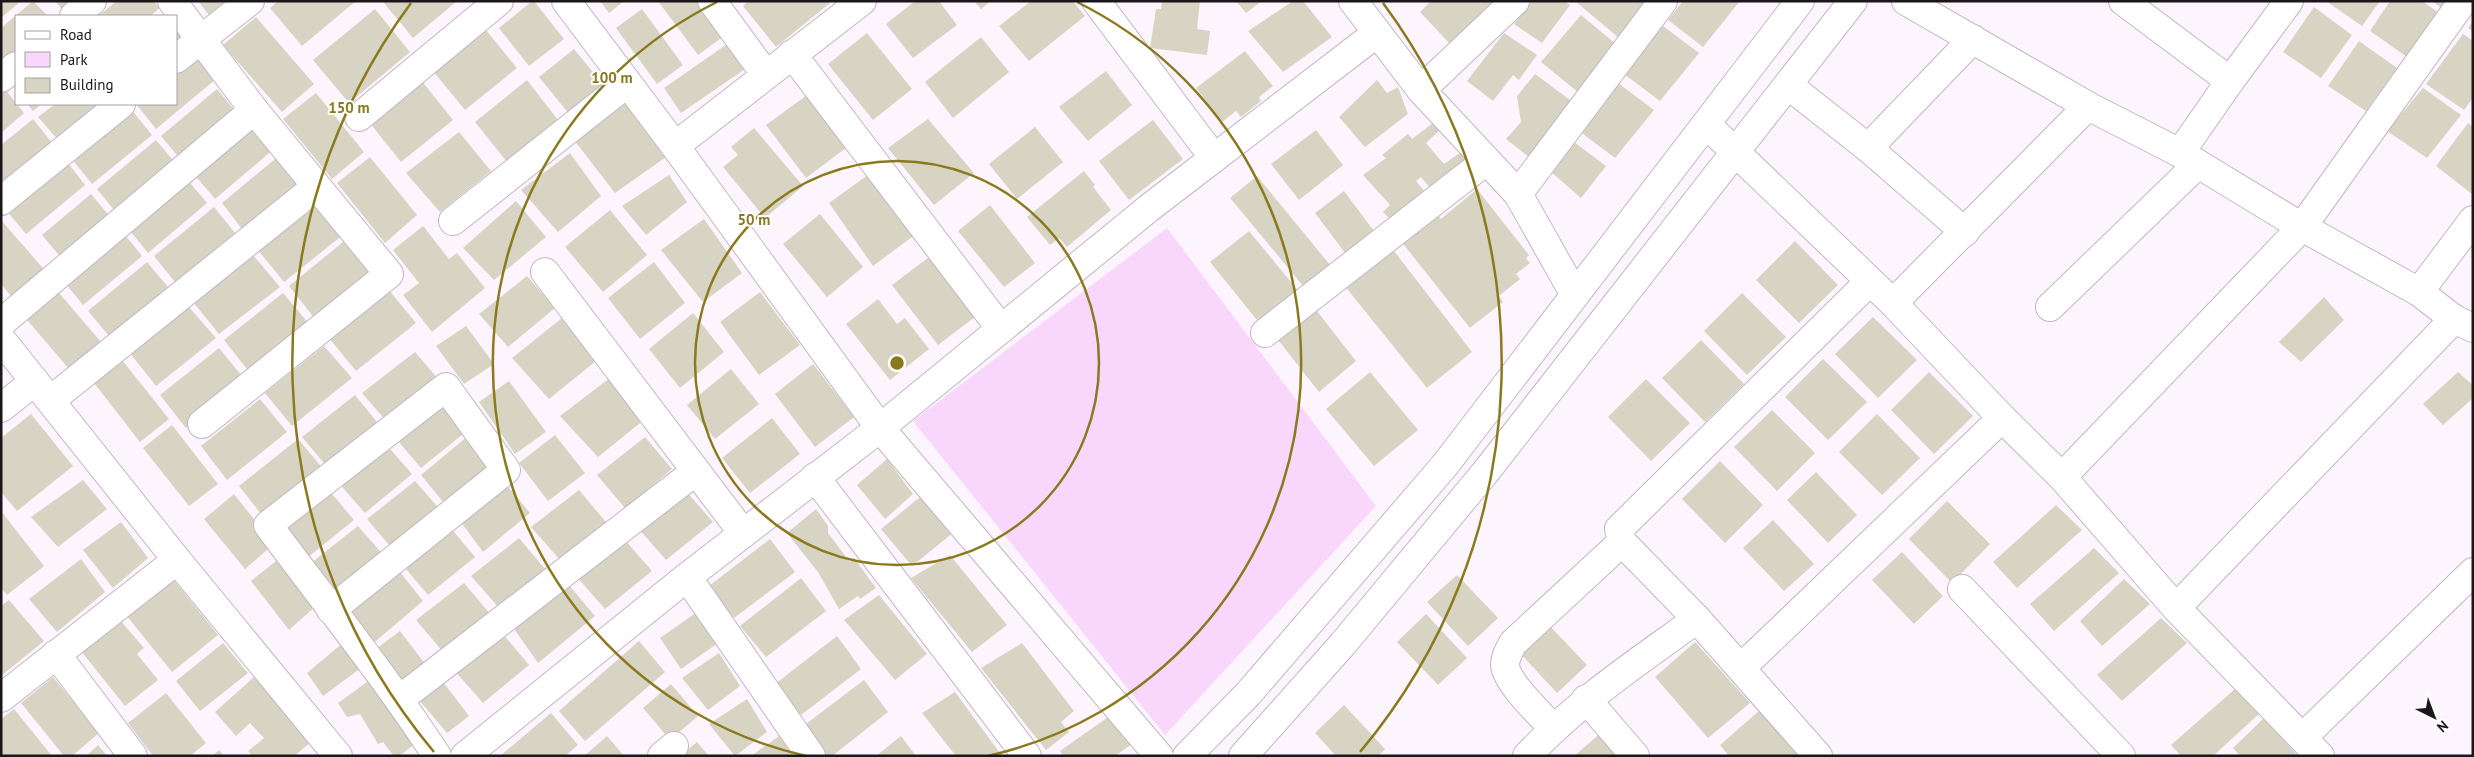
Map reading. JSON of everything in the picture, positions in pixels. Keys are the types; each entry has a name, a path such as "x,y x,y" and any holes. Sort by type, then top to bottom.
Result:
{"street":[{"path":"75,15 92,1"},
{"path":"172,1 254,110 389,274 202,424"},
{"path":"178,56 250,1"},
{"path":"359,117 499,1"},
{"path":"566,1 626,84 675,146 880,428 1159,756"},
{"path":"712,1 766,74"},
{"path":"675,146 862,1"},
{"path":"1096,1 1214,158"},
{"path":"1352,1 1421,90 1518,194 1575,295"},
{"path":"1421,90 1515,1"},
{"path":"1518,194 1663,1"},
{"path":"1186,756 1248,694 1427,486 1800,1"},
{"path":"1243,756 1342,645 1484,474 1736,154 1853,1"},
{"path":"1906,1 2088,106 2189,159 2302,227 2419,292 2464,324 2176,608"},
{"path":"2123,1 2230,81"},
{"path":"2050,306 2189,159 2230,81 2290,1"},
{"path":"2062,477 2302,227 2463,1"},
{"path":"465,756 687,577 880,428 1214,158 1377,33"},
{"path":"1868,148 1973,39"},
{"path":"792,54 1001,329"},
{"path":"1,78 15,67"},
{"path":"453,221 626,84"},
{"path":"1788,85 1868,148 1965,232"},
{"path":"1,200 119,105"},
{"path":"1893,303 2088,106"},
{"path":"1,323 254,110"},
{"path":"1706,124 1893,303 2002,418 2062,477 2176,608 2312,746 2473,572"},
{"path":"1265,332 1486,161"},
{"path":"1,408 43,390 316,187"},
{"path":"2419,292 2473,220"},
{"path":"545,272 744,533"},
{"path":"1818,756 1697,619 1622,542 1619,528 1870,282"},
{"path":"1,339 177,560 338,756"},
{"path":"331,610 506,470 446,387 268,525 331,610 400,699 437,756"},
{"path":"1741,668 2002,418"},
{"path":"400,699 696,471"},
{"path":"815,477 1027,756"},
{"path":"1553,728 1513,682 1505,668 1506,656 1513,644 1622,542"},
{"path":"1,698 177,560"},
{"path":"687,577 811,756"},
{"path":"1962,589 2122,756"},
{"path":"1527,756 1553,728 1586,699 1697,619"},
{"path":"56,654 133,756"},
{"path":"1586,699 1635,756"}],"green space":[{"path":"1167,228 1376,506 1165,735 913,421"}],"building":[{"path":"1,1 21,1 1,18"},
{"path":"33,1 47,15 16,15"},
{"path":"55,1 81,1 66,14"},
{"path":"117,1 154,1 160,8 151,15 99,15"},
{"path":"198,1 226,1 209,15"},
{"path":"278,1 356,1 302,46 270,8"},
{"path":"386,1 457,1 413,38 384,3"},
{"path":"534,1 564,39 529,66 499,28"},
{"path":"600,1 624,1 609,13"},
{"path":"658,1 698,1 724,36 698,55"},
{"path":"748,1 829,1 830,3 776,47 743,6"},
{"path":"915,1 939,1 957,25 913,58 886,24"},
{"path":"974,1 991,1 981,9"},
{"path":"1031,1 1073,1 1085,16 1029,61 999,26"},
{"path":"1162,1 1200,1 1197,29 1210,31 1207,55 1150,48 1156,9 1161,9"},
{"path":"1236,1 1262,1 1246,13"},
{"path":"1293,1 1303,1 1332,37 1283,72 1248,31"},
{"path":"1431,1 1492,1 1494,4 1450,44 1420,12"},
{"path":"1532,1 1564,1 1570,5 1542,43 1514,24"},
{"path":"1575,1 1647,1 1619,38"},
{"path":"1683,1 1740,1 1703,47 1668,20"},
{"path":"2326,1 2380,1 2362,26"},
{"path":"2390,1 2422,1 2439,13 2407,57 2370,31"},
{"path":"2432,1 2449,1 2443,9"},
{"path":"2314,7 2352,35 2321,78 2283,52"},
{"path":"375,9 410,52 349,103 313,60"},
{"path":"642,9 683,65 657,84 616,28"},
{"path":"1581,15 1617,45 1579,93 1541,62"},
{"path":"15,16 15,58 1,70 1,28"},
{"path":"256,17 314,84 282,112 223,45"},
{"path":"2473,21 2473,31 2468,28"},
{"path":"178,26 188,38 178,46"},
{"path":"1663,26 1699,53 1660,101 1624,74"},
{"path":"485,29 517,68 465,110 433,71"},
{"path":"867,33 912,89 873,120 828,64"},
{"path":"1504,33 1537,55 1519,80 1513,75 1493,101 1467,81"},
{"path":"2463,34 2473,41 2473,98 2464,110 2426,84"},
{"path":"981,37 1009,72 953,118 925,82"},
{"path":"2359,41 2397,68 2366,111 2328,86"},
{"path":"730,42 748,67 681,113 664,88"},
{"path":"574,49 605,87 570,115 539,77"},
{"path":"1245,51 1273,86 1259,97 1261,101 1241,117 1236,111 1222,122 1196,88"},
{"path":"195,54 216,79 156,129 137,105 178,105 178,67"},
{"path":"1106,71 1132,105 1088,141 1059,107"},
{"path":"1535,74 1574,103 1529,157 1506,139 1521,122 1517,96"},
{"path":"421,80 453,120 401,162 369,122"},
{"path":"527,80 558,120 507,162 475,122"},
{"path":"1377,80 1387,93 1398,87 1408,114 1365,147 1339,117"},
{"path":"1618,83 1654,110 1615,158 1579,131"},
{"path":"4,88 15,102 15,105 18,105 24,113 1,133 1,91"},
{"path":"2423,88 2461,115 2427,158 2387,131"},
{"path":"217,89 237,113 181,160 161,136"},
{"path":"316,93 364,152 332,179 283,119"},
{"path":"807,95 846,148 806,178 766,125"},
{"path":"628,102 666,157 615,193 574,140"},
{"path":"28,105 41,105 33,111"},
{"path":"54,105 103,105 59,141 38,117"},
{"path":"131,109 152,135 92,184 71,158"},
{"path":"33,119 53,144 1,189 1,145"},
{"path":"928,119 974,173 934,205 888,148"},
{"path":"1153,120 1183,159 1129,200 1099,161"},
{"path":"1433,123 1440,130 1426,143 1444,164 1461,152 1469,161 1436,195 1421,177 1416,181 1430,198 1392,221 1383,212 1390,205 1363,175 1386,158 1382,155 1408,134 1412,139"},
{"path":"2468,123 2473,127 2472,194 2436,166"},
{"path":"254,124 274,149 215,199 193,173"},
{"path":"1035,127 1063,162 1017,199 989,164"},
{"path":"754,128 803,186 765,218 723,167 738,155 731,147"},
{"path":"1316,130 1343,165 1299,200 1271,164"},
{"path":"459,132 491,171 440,212 406,173"},
{"path":"156,140 177,165 118,215 97,189"},
{"path":"1574,142 1606,166 1581,198 1550,171"},
{"path":"570,153 601,196 558,232 521,190"},
{"path":"281,154 302,180 242,229 222,203"},
{"path":"370,157 417,215 385,243 337,183"},
{"path":"65,159 85,185 26,234 5,209"},
{"path":"1084,171 1095,185 1093,187 1111,210 1067,247 1059,238 1050,245 1027,217"},
{"path":"869,174 916,234 873,266 829,203"},
{"path":"669,175 687,202 646,235 622,206"},
{"path":"1257,176 1335,271 1309,293 1230,198"},
{"path":"186,178 207,203 148,253 126,226"},
{"path":"1477,189 1529,255 1526,258 1530,263 1516,274 1520,279 1499,296 1503,302 1470,328 1400,240 1435,211 1441,219"},
{"path":"1344,191 1377,235 1348,257 1315,213"},
{"path":"91,194 112,219 63,260 42,235"},
{"path":"516,201 546,237 494,280 463,248"},
{"path":"317,202 344,234 284,282 257,249"},
{"path":"990,205 1035,263 1004,287 958,231"},
{"path":"214,207 235,233 175,282 154,256"},
{"path":"610,210 647,255 603,292 565,247"},
{"path":"820,214 863,267 827,297 783,244"},
{"path":"704,219 742,273 703,302 661,250"},
{"path":"1,220 48,274 16,302 1,284"},
{"path":"423,226 449,259 457,253 485,288 432,332 403,295 419,283 393,250"},
{"path":"121,230 142,256 83,305 62,279"},
{"path":"1249,231 1300,293 1261,325 1210,262"},
{"path":"348,238 375,271 315,319 289,286"},
{"path":"1795,241 1838,285 1799,323 1756,280"},
{"path":"1391,247 1472,352 1427,388 1344,285"},
{"path":"252,254 280,287 219,334 193,302"},
{"path":"929,257 975,317 938,345 892,285"},
{"path":"147,262 168,287 109,336 88,311"},
{"path":"654,262 685,303 640,339 608,298"},
{"path":"527,276 555,308 508,347 479,314"},
{"path":"53,286 102,343 70,370 21,313"},
{"path":"389,290 416,323 356,371 329,338"},
{"path":"760,292 800,345 759,375 720,322"},
{"path":"283,293 310,325 250,373 224,340"},
{"path":"1742,293 1786,337 1747,375 1704,331"},
{"path":"2324,297 2344,320 2301,362 2279,342"},
{"path":"878,299 897,324 905,318 929,349 890,380 846,324"},
{"path":"188,306 216,338 156,386 129,352"},
{"path":"1313,306 1356,361 1319,392 1275,336"},
{"path":"693,313 724,352 680,388 649,349"},
{"path":"1873,317 1917,360 1878,398 1835,354"},
{"path":"562,318 596,361 549,399 512,358"},
{"path":"466,326 494,364 464,384 436,346"},
{"path":"1701,340 1744,384 1705,422 1662,378"},
{"path":"324,346 352,378 292,426 265,393"},
{"path":"219,348 246,381 186,428 160,395"},
{"path":"415,352 439,380 388,423 362,393"},
{"path":"1823,359 1867,402 1828,440 1785,397"},
{"path":"122,360 169,419 140,442 94,383"},
{"path":"813,364 854,417 815,447 775,394"},
{"path":"731,369 759,404 715,439 687,405"},
{"path":"1370,372 1418,430 1374,466 1326,409"},
{"path":"1929,372 1973,416 1934,454 1891,410"},
{"path":"2458,372 2473,385 2473,398 2443,425 2423,404"},
{"path":"611,377 645,419 598,457 560,416"},
{"path":"1646,379 1690,423 1651,461 1608,417"},
{"path":"509,381 546,432 515,454 479,402"},
{"path":"355,395 381,427 329,469 302,437"},
{"path":"441,398 468,430 421,468 393,435"},
{"path":"260,399 287,432 227,480 201,446"},
{"path":"1772,410 1815,453 1777,491 1734,447"},
{"path":"31,414 73,466 17,511 1,492 1,438"},
{"path":"1877,414 1920,458 1882,495 1839,452"},
{"path":"772,418 800,454 750,493 722,458"},
{"path":"172,425 218,484 189,506 143,448"},
{"path":"555,435 585,473 548,501 519,463"},
{"path":"468,436 495,469 448,508 421,475"},
{"path":"645,437 672,469 625,508 597,475"},
{"path":"298,439 325,471 265,519 239,486"},
{"path":"384,442 412,474 365,513 336,480"},
{"path":"887,459 913,494 885,519 857,485"},
{"path":"1720,461 1763,505 1725,543 1682,499"},
{"path":"1816,472 1857,515 1828,543 1787,500"},
{"path":"83,480 107,509 58,547 31,517"},
{"path":"415,481 443,513 395,552 367,519"},
{"path":"505,483 530,513 483,552 460,521"},
{"path":"327,488 354,520 307,558 279,525"},
{"path":"579,490 606,522 560,560 531,527"},
{"path":"685,490 713,522 666,560 638,528"},
{"path":"925,493 954,532 912,566 881,529"},
{"path":"234,494 274,544 245,569 204,519"},
{"path":"1947,501 1990,544 1952,583 1909,539"},
{"path":"2056,505 2082,530 2017,588 1993,562"},
{"path":"816,509 828,526 828,533 850,562 854,558 876,588 860,599 858,596 839,609 818,572 787,533"},
{"path":"1,511 44,566 7,595 1,588"},
{"path":"1773,520 1814,564 1784,591 1743,548"},
{"path":"121,522 148,558 113,588 83,550"},
{"path":"448,525 475,557 428,595 400,562"},
{"path":"358,526 386,558 339,596 311,563"},
{"path":"519,538 546,570 500,609 471,576"},
{"path":"624,539 652,571 605,609 576,576"},
{"path":"770,539 795,572 734,618 709,586"},
{"path":"2094,548 2119,573 2054,631 2030,604"},
{"path":"1902,552 1943,596 1914,624 1872,580"},
{"path":"950,555 1007,625 972,652 911,578"},
{"path":"281,557 316,606 289,630 251,581"},
{"path":"81,559 105,592 57,632 29,599"},
{"path":"400,572 423,601 370,646 342,614"},
{"path":"1457,575 1498,618 1468,646 1427,602"},
{"path":"801,578 826,611 766,657 740,626"},
{"path":"173,579 218,635 172,672 126,615"},
{"path":"2124,579 2150,604 2102,646 2080,621"},
{"path":"464,583 491,615 444,653 416,620"},
{"path":"568,584 595,616 538,663 512,626"},
{"path":"879,595 927,654 895,680 844,620"},
{"path":"9,600 44,641 1,676 1,606"},
{"path":"697,612 718,643 681,669 660,638"},
{"path":"1426,614 1467,658 1438,685 1397,642"},
{"path":"2161,618 2187,643 2122,701 2097,675"},
{"path":"120,620 144,648 137,654 158,680 125,706 81,651"},
{"path":"1546,622 1587,665 1557,693 1517,650"},
{"path":"400,631 426,665 404,683 376,649"},
{"path":"502,633 529,665 483,703 454,670"},
{"path":"837,636 861,669 801,715 775,684"},
{"path":"639,641 665,672 585,741 559,711"},
{"path":"344,642 365,665 323,696 307,673"},
{"path":"1695,642 1750,703 1708,738 1655,677"},
{"path":"223,643 248,673 200,711 176,681"},
{"path":"1022,643 1074,711 1061,722 1069,732 1046,750 981,668"},
{"path":"719,653 740,686 708,710 682,678"},
{"path":"53,677 99,733 72,756 64,756 21,703"},
{"path":"254,677 265,689 278,689 311,742 294,756 252,756 248,751 264,738 250,723 236,736 215,712"},
{"path":"374,677 416,743 399,756 394,756 383,742 378,744 360,714 347,717 338,703"},
{"path":"864,680 888,712 832,756 826,756 802,727"},
{"path":"443,682 469,716 447,733 419,700"},
{"path":"671,684 698,716 670,740 643,708"},
{"path":"2235,689 2260,713 2213,756 2181,756 2171,745"},
{"path":"955,692 1002,756 956,756 922,713"},
{"path":"166,693 206,743 190,756 153,756 128,723"},
{"path":"747,699 767,732 735,756 709,724"},
{"path":"1344,705 1385,749 1378,756 1336,756 1315,733"},
{"path":"14,709 52,756 1,756 1,719"},
{"path":"1760,710 1801,756 1729,756 1720,745"},
{"path":"551,713 578,745 565,756 500,756"},
{"path":"1111,715 1132,744 1115,756 1063,756 1060,751"},
{"path":"2264,718 2298,756 2240,756 2233,748"},
{"path":"1602,732 1623,756 1574,756"},
{"path":"607,736 624,756 584,756"},
{"path":"779,736 793,756 751,756"},
{"path":"901,736 916,756 876,756"},
{"path":"697,742 709,756 680,756"},
{"path":"98,745 107,756 86,756"},
{"path":"219,750 224,756 212,756"}]}
